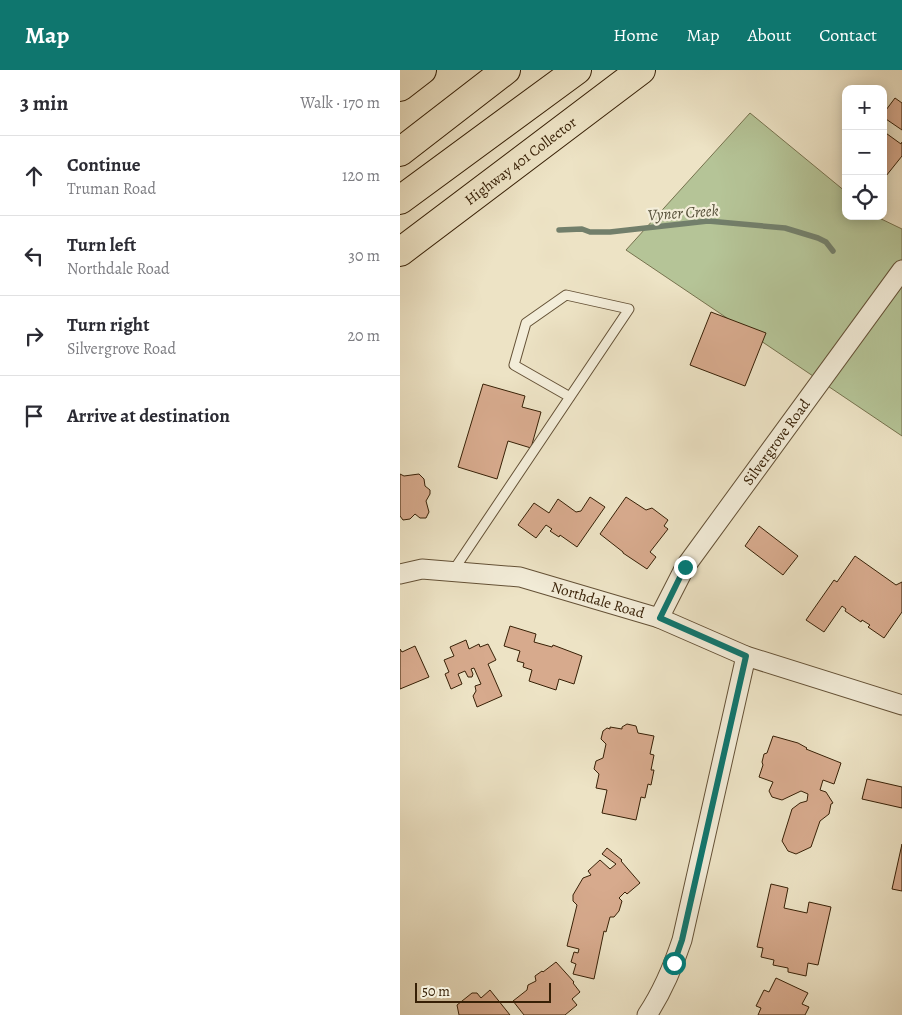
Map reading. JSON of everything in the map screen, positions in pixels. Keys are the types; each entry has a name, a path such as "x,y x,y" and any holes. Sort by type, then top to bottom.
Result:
{"highway":[{"path":"400,87 422,70"},
{"path":"400,152 506,70"},
{"path":"400,200 577,70"},
{"name":"Highway 401 Collector","path":"400,252 641,70"}],"street":[{"name":"Silvergrove Road","path":"660,618 685,567 902,270"},
{"name":"Northdale Road","path":"400,574 422,569 520,576 660,618 746,656 902,705"},
{"path":"647,1015 661,994 682,940 746,656"}],"lane":[{"path":"453,571 619,325 629,309 566,296 526,323 514,365 570,397"}],"green space":[{"path":"750,113 842,189 842,220 883,220 902,229 902,436 626,250"}],"building":[{"path":"895,98 902,103 902,130 887,120 887,109"},
{"path":"887,134 901,144 902,142 902,156 887,175"},
{"path":"711,312 766,333 745,386 690,365"},
{"path":"483,384 525,396 522,407 541,412 531,448 508,441 497,479 458,467"},
{"path":"400,474 404,476 419,474 424,479 425,486 430,490 426,501 429,512 426,518 420,518 415,514 410,519 403,520 400,516"},
{"path":"590,497 605,507 577,547 560,535 559,537 550,531 552,529 546,525 536,538 518,525 534,503 549,513 558,499 576,512 581,511"},
{"path":"626,497 646,510 652,508 668,520 664,526 668,529 650,552 656,557 647,569 623,553 600,534"},
{"path":"759,526 798,556 783,575 745,546"},
{"path":"855,556 896,585 902,582 902,612 884,638 868,627 870,625 862,620 861,622 845,611 846,609 842,606 824,632 806,620 834,580 837,582"},
{"path":"510,626 536,634 534,642 552,647 553,645 582,656 574,684 559,679 556,690 529,681 532,670 523,667 524,663 517,661 520,651 504,646"},
{"path":"466,640 469,649 479,644 480,647 488,644 496,660 488,664 502,696 477,707 473,696 476,691 475,686 481,684 474,668 471,669 472,677 468,677 465,671 458,674 462,684 451,689 445,674 449,672 444,660 454,656 450,647"},
{"path":"415,646 429,677 400,689 400,649 402,652"},
{"path":"627,724 636,726 638,733 654,736 650,754 654,755 651,785 648,784 645,798 641,797 636,820 602,813 607,790 596,788 599,774 594,769 596,761 603,758 606,744 601,739 603,731 607,728 610,729 610,727 622,729"},
{"path":"773,736 798,743 806,749 841,763 834,784 823,780 820,790 826,792 833,803 831,804 829,814 820,821 811,847 796,854 788,851 782,841 792,809 800,803 807,801 808,794 801,791 782,800 772,797 769,791 773,782 759,777 764,754 767,753"},
{"path":"867,779 902,787 902,808 862,799"},
{"path":"902,844 902,891 892,889"},
{"path":"607,848 622,860 640,883 619,898 622,901 619,911 614,917 610,917 606,932 604,931 594,979 573,974 576,964 571,962 574,952 578,953 579,949 567,946 577,905 573,901 573,895 583,878 591,875 588,871 600,860 610,869 616,864 602,854"},
{"path":"771,884 788,888 784,908 807,913 809,902 831,907 818,965 808,963 806,976 788,972 788,968 773,965 774,960 761,957 763,948 757,947"},
{"path":"556,962 574,982 580,992 572,999 577,1005 565,1015 524,1015 513,1001 527,990 528,985 536,981 535,976"},
{"path":"776,978 808,993 802,1004 809,1007 805,1015 758,1015 761,1008 756,1006 764,990 769,992"},
{"path":"490,990 510,1015 459,1015 457,1005 472,993 477,993 481,998"}],"waterway":[{"name":"Vyner Creek","path":"559,230 582,229 590,232 610,232 708,221 785,228 818,238 826,242 833,251"}],"route":[{"path":"674,963 682,940 746,656 660,618 685,567"}]}
